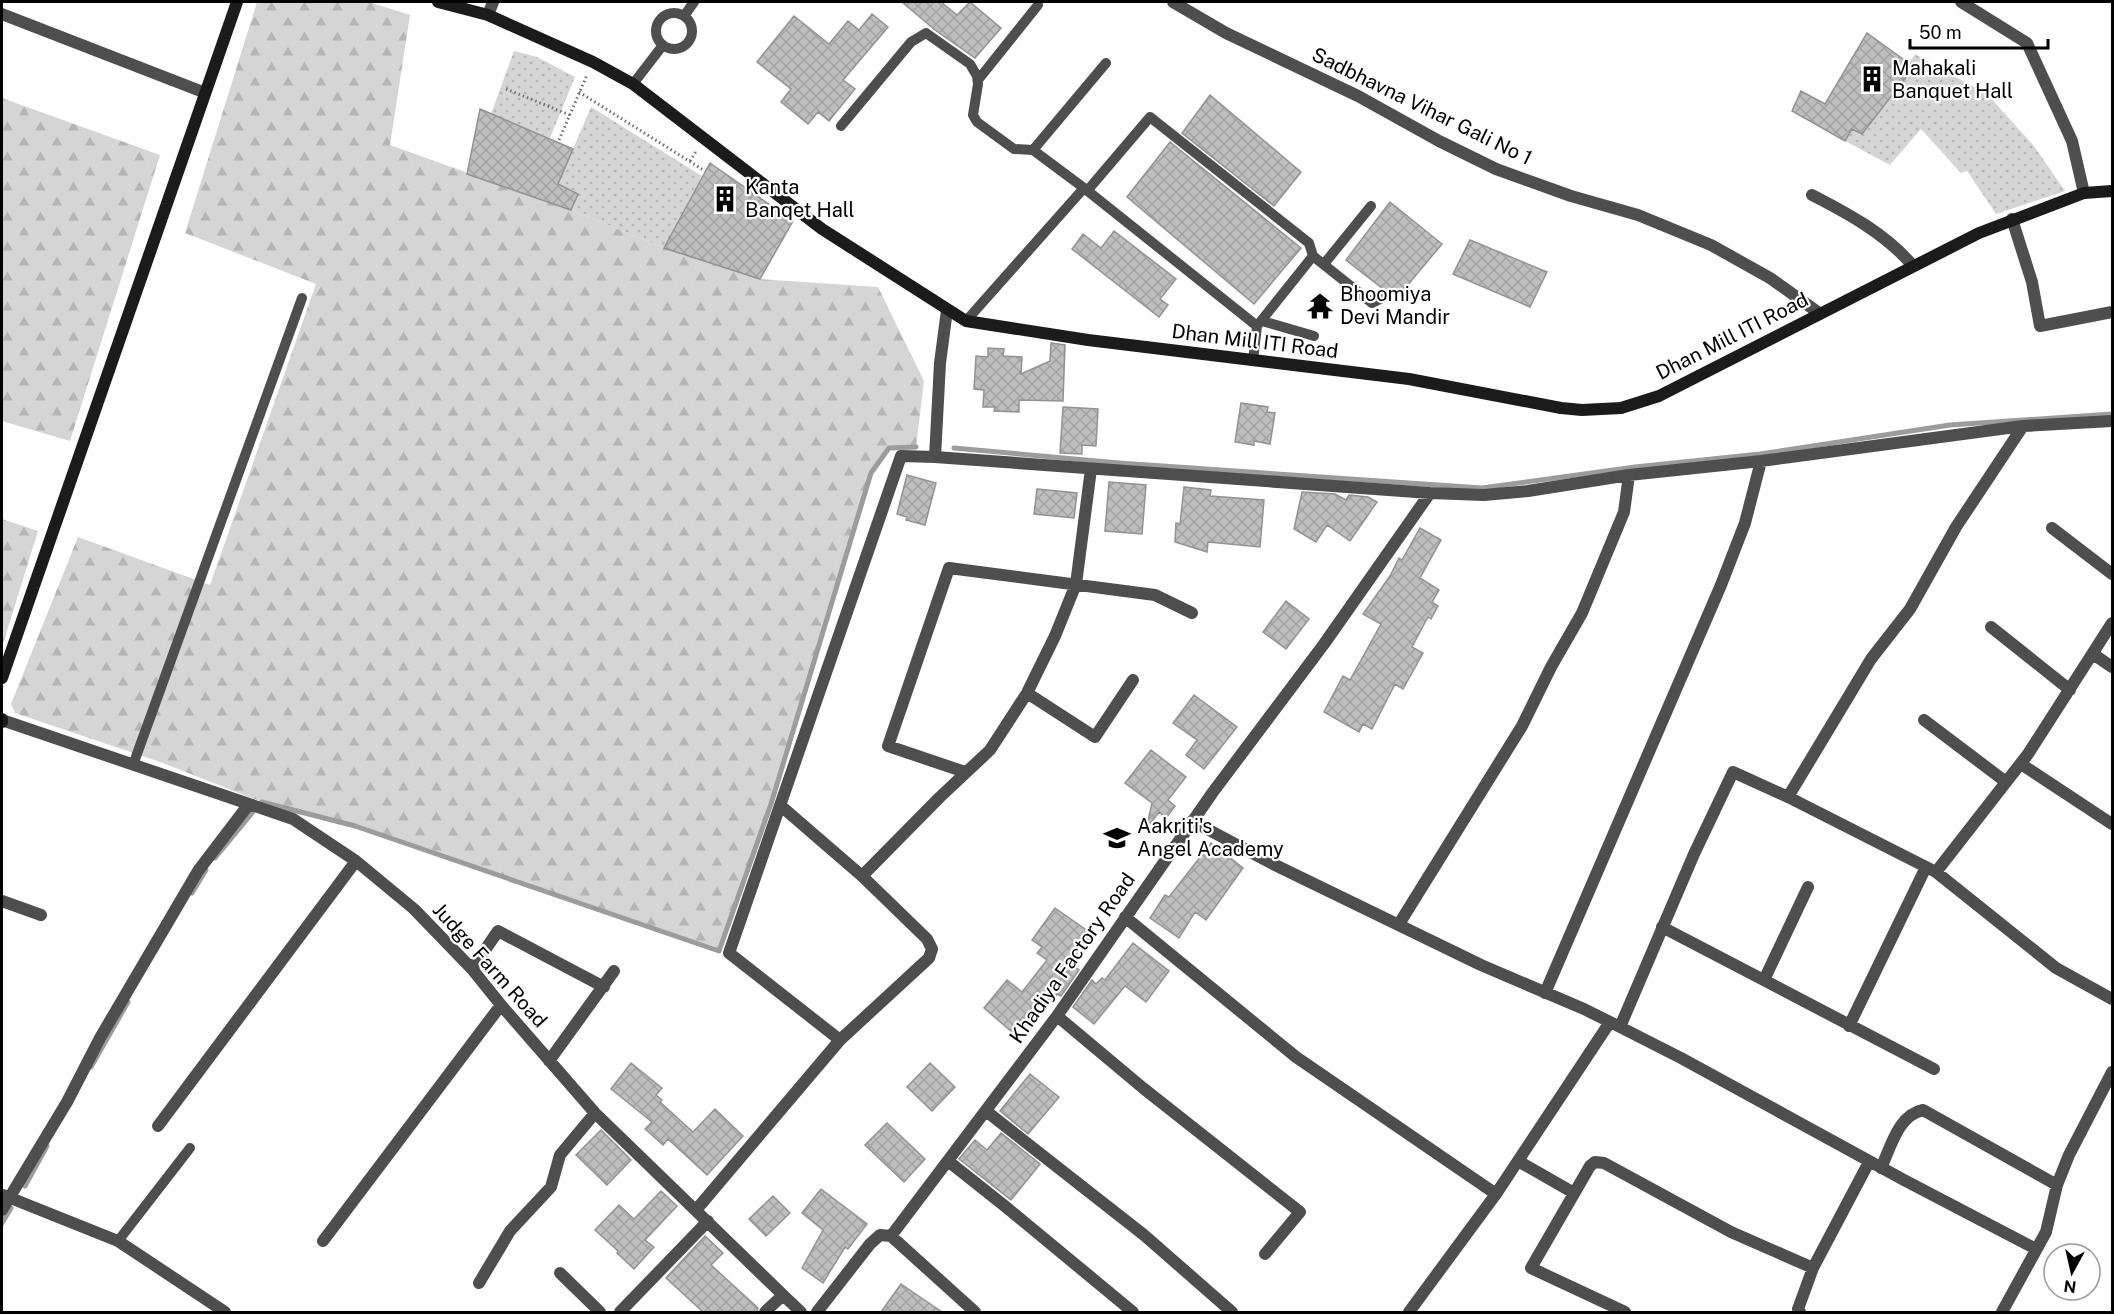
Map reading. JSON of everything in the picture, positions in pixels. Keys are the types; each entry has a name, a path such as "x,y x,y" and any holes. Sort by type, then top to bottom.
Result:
{"street":[{"path":"2,678 203,93 237,2"},
{"name":"Dhan Mill ITI Road","path":"438,2 489,15 593,62 633,84 822,229 966,321 1088,340 1409,379 1561,408 1582,410 1620,408 1659,396 1979,233 2084,193 2112,191"},
{"path":"489,15 493,2"},
{"name":"Sadbhavna Vihar Gali No 1","path":"1173,2 1226,33 1358,96 1439,141 1496,169 1571,196 1638,215 1712,245 1770,278 1819,313"},
{"path":"1961,2 2027,44 2072,141 2084,193"},
{"path":"2,14 203,93"},
{"path":"1812,195 1871,228 1899,250 1913,266"},
{"path":"2012,219 2032,282 2040,326 2112,312"},
{"path":"935,457 940,363 947,310"},
{"path":"840,1040 729,953 901,456 1484,495 2023,426 2112,421"},
{"path":"1788,797 1871,658 1910,609 1956,527 2023,426"},
{"path":"1545,993 1721,585 1745,523 1761,461"},
{"path":"862,876 965,772 990,750 1027,693 1055,636 1076,584 1091,469"},
{"path":"1399,924 1522,726 1551,667 1582,613 1624,512 1629,475"},
{"name":"Khadiya Factory Road","path":"817,1312 870,1244 880,1235 891,1236 986,1111 1057,1016 1192,821 1324,644 1430,493"},
{"path":"2052,528 2112,574"},
{"path":"965,772 888,746 949,568 1155,595 1192,613"},
{"path":"1850,1026 1931,869 2021,764 2112,623"},
{"path":"1991,627 2070,690"},
{"path":"2093,654 2112,667"},
{"path":"1027,693 1095,737 1133,680"},
{"name":"Judge Farm Road","path":"2,720 293,819 356,861 414,909 472,969 595,1113 783,1295"},
{"path":"1924,720 2006,782"},
{"path":"2021,764 2112,824"},
{"path":"1408,1312 1496,1194 1615,1025 1733,772 1931,869 2056,968 2112,999"},
{"path":"2,1210 5,1196 67,1102 100,1038 198,871 249,804"},
{"path":"696,1210 840,1040 929,958 932,949 927,939 862,876 781,806"},
{"path":"1192,821 1273,864 1481,965 1615,1025 1681,1058 1875,1165 2036,1249"},
{"path":"158,1126 356,861"},
{"path":"1764,980 1808,887"},
{"path":"2,901 41,915"},
{"path":"1125,917 1296,1057 1496,1194"},
{"path":"1662,927 1934,1069"},
{"path":"472,969 498,931 604,987"},
{"path":"549,1061 614,972"},
{"path":"323,1241 501,1005"},
{"path":"1057,1016 1143,1088 1300,1212 1265,1254"},
{"path":"2002,1312 2046,1232 2057,1185 2069,1155 2112,1072"},
{"path":"1800,1312 1798,1309 1813,1268 1904,1119 1913,1112 1923,1110 2057,1185"},
{"path":"986,1111 1144,1235 1232,1312"},
{"path":"479,1283 510,1231 550,1187 560,1155 595,1113"},
{"path":"948,1161 1133,1312"},
{"path":"1518,1161 1574,1193"},
{"path":"1617,1311 1531,1268 1590,1166 1595,1162 1604,1163 1731,1232 1813,1268"},
{"path":"5,1196 118,1241 225,1312"},
{"path":"620,1312 708,1221"},
{"path":"891,1236 975,1312"},
{"path":"561,1273 600,1312"},
{"path":"765,1312 783,1295 801,1312"}],"lane":[{"path":"684,16 694,2"},
{"path":"1038,5 978,80 973,115 977,122 1014,149 1033,150 1260,323 1314,336"},
{"path":"673,13 684,16 691,25 691,37 684,45 673,49 663,45 656,34 656,28 662,18 673,13"},
{"path":"841,126 911,42 926,33 969,64 978,80"},
{"path":"633,84 663,45"},
{"path":"1033,150 1106,63"},
{"path":"966,321 1150,117 1309,243 1313,256 1372,303 1384,297"},
{"path":"1324,264 1371,207"},
{"path":"1253,360 1260,323 1313,256"},
{"path":"133,765 302,298"},
{"path":"118,1241 190,1148"}],"path":[{"path":"559,140 593,62"},
{"path":"506,89 570,115"},
{"path":"579,92 705,171"}],"green space":[{"path":"257,2 369,2 410,15 390,145 571,210 664,248 760,279 878,287 924,381 916,447 889,448 871,473 771,804 719,951 355,826 262,802 160,762 15,713 11,704 78,537 210,585 316,284 185,233"},
{"path":"514,51 537,57 575,77 550,138 491,114"},
{"path":"1915,54 1988,95 2034,146 2065,191 1996,214 1967,171 1961,173 1921,129 1890,165 1845,141 1852,129 1863,133 1914,68 1909,64"},
{"path":"2,98 160,155 70,441 2,421"},
{"path":"591,107 702,176 664,248 571,210 578,194 558,184"},
{"path":"2,519 38,531 2,647"}],"building":[{"path":"902,2 941,2 957,15 970,2 1001,28 975,58 935,30"},
{"path":"872,14 888,27 843,80 855,89 829,121 818,112 808,124 781,102 791,89 757,62 794,16 829,44 848,21 859,30"},
{"name":"Mahakali Banquet Hall","path":"1867,33 1914,67 1862,134 1852,129 1845,141 1792,111 1801,91 1825,104"},
{"path":"1210,95 1301,172 1274,206 1182,133"},
{"path":"480,109 573,149 558,184 578,194 571,210 467,174"},
{"path":"1170,142 1301,248 1254,304 1127,197"},
{"name":"Kanta Banqet Hall","path":"710,163 793,221 760,279 664,248"},
{"path":"1390,202 1442,244 1396,299 1346,260"},
{"path":"1114,231 1176,279 1160,299 1168,305 1159,317 1072,249 1083,234 1101,248"},
{"path":"1470,240 1547,272 1530,307 1453,274"},
{"path":"1051,343 1065,345 1063,401 1019,400 1019,412 994,411 995,407 983,407 984,390 974,389 976,356 988,357 988,348 1004,349 1003,356 1022,357 1021,374 1050,361"},
{"path":"1241,403 1268,407 1267,412 1275,413 1270,444 1254,441 1254,445 1235,442"},
{"path":"1063,407 1098,409 1096,446 1082,445 1082,454 1060,453"},
{"path":"907,475 936,483 925,525 906,520 907,517 897,514"},
{"path":"1109,482 1146,485 1142,534 1105,531"},
{"path":"1184,487 1211,490 1210,496 1264,500 1260,547 1208,542 1207,552 1175,542 1176,523 1180,524"},
{"path":"1037,489 1077,493 1074,518 1034,514"},
{"path":"1302,492 1335,494 1346,500 1349,495 1368,497 1377,502 1350,541 1327,525 1316,542 1294,529"},
{"path":"1420,528 1441,540 1420,578 1439,590 1432,602 1438,606 1431,619 1428,617 1412,647 1423,653 1403,689 1395,684 1372,729 1363,724 1359,732 1324,712 1343,676 1350,680 1381,624 1363,614 1390,576 1399,558 1402,560"},
{"path":"1286,601 1309,619 1286,649 1263,632"},
{"path":"1194,695 1237,727 1204,769 1186,755 1197,740 1173,723"},
{"path":"1151,750 1186,777 1168,800 1175,806 1166,818 1159,812 1146,829 1152,803 1125,783"},
{"path":"1211,843 1243,868 1206,920 1195,912 1179,938 1150,918 1165,895 1169,897"},
{"path":"1055,908 1095,936 1074,966 1079,970 1061,996 1057,994 1049,1004 1042,999 1013,1033 984,1008 1007,980 1022,992 1047,960 1037,953 1042,947 1032,940"},
{"path":"1133,943 1169,971 1146,1002 1125,986 1094,1024 1073,1007 1092,980 1096,984 1102,978 1105,980"},
{"path":"631,1063 662,1088 656,1095 662,1100 660,1102 693,1132 715,1109 743,1136 707,1175 668,1139 663,1145 645,1129 652,1122 611,1089"},
{"path":"930,1063 955,1087 932,1111 907,1087"},
{"path":"1030,1074 1059,1097 1028,1134 1000,1111"},
{"path":"887,1123 925,1159 904,1182 865,1145"},
{"path":"601,1130 631,1160 607,1185 576,1155"},
{"path":"1001,1133 1040,1164 1011,1200 959,1159 975,1140 987,1150"},
{"path":"821,1189 867,1224 848,1249 845,1247 823,1283 802,1268 823,1230 802,1213"},
{"path":"661,1191 677,1206 645,1240 654,1247 634,1269 595,1230 619,1205 634,1219"},
{"path":"773,1196 790,1213 766,1236 749,1219"},
{"path":"705,1236 723,1253 711,1265 758,1308 757,1312 703,1312 666,1278"},
{"path":"901,1284 942,1312 881,1312"}],"waterway":[{"path":"954,448 1119,463 1482,488 1635,467 1760,454 1950,425 2112,414"},
{"path":"262,802 355,826 719,951 771,804 871,473 889,448 916,447"},
{"path":"215,858 253,812"},
{"path":"192,893 206,870"},
{"path":"91,1067 128,1002"},
{"path":"25,1186 47,1146"},
{"path":"2,1223 11,1208"}],"place":[{"name":"Mahakali Banquet Hall","path":"1872,79"},
{"name":"Kanta Banqet Hall","path":"725,199"},
{"name":"Bhoomiya Devi Mandir","path":"1320,306"},
{"name":"Aakriti's Angel Academy","path":"1117,838"}]}
